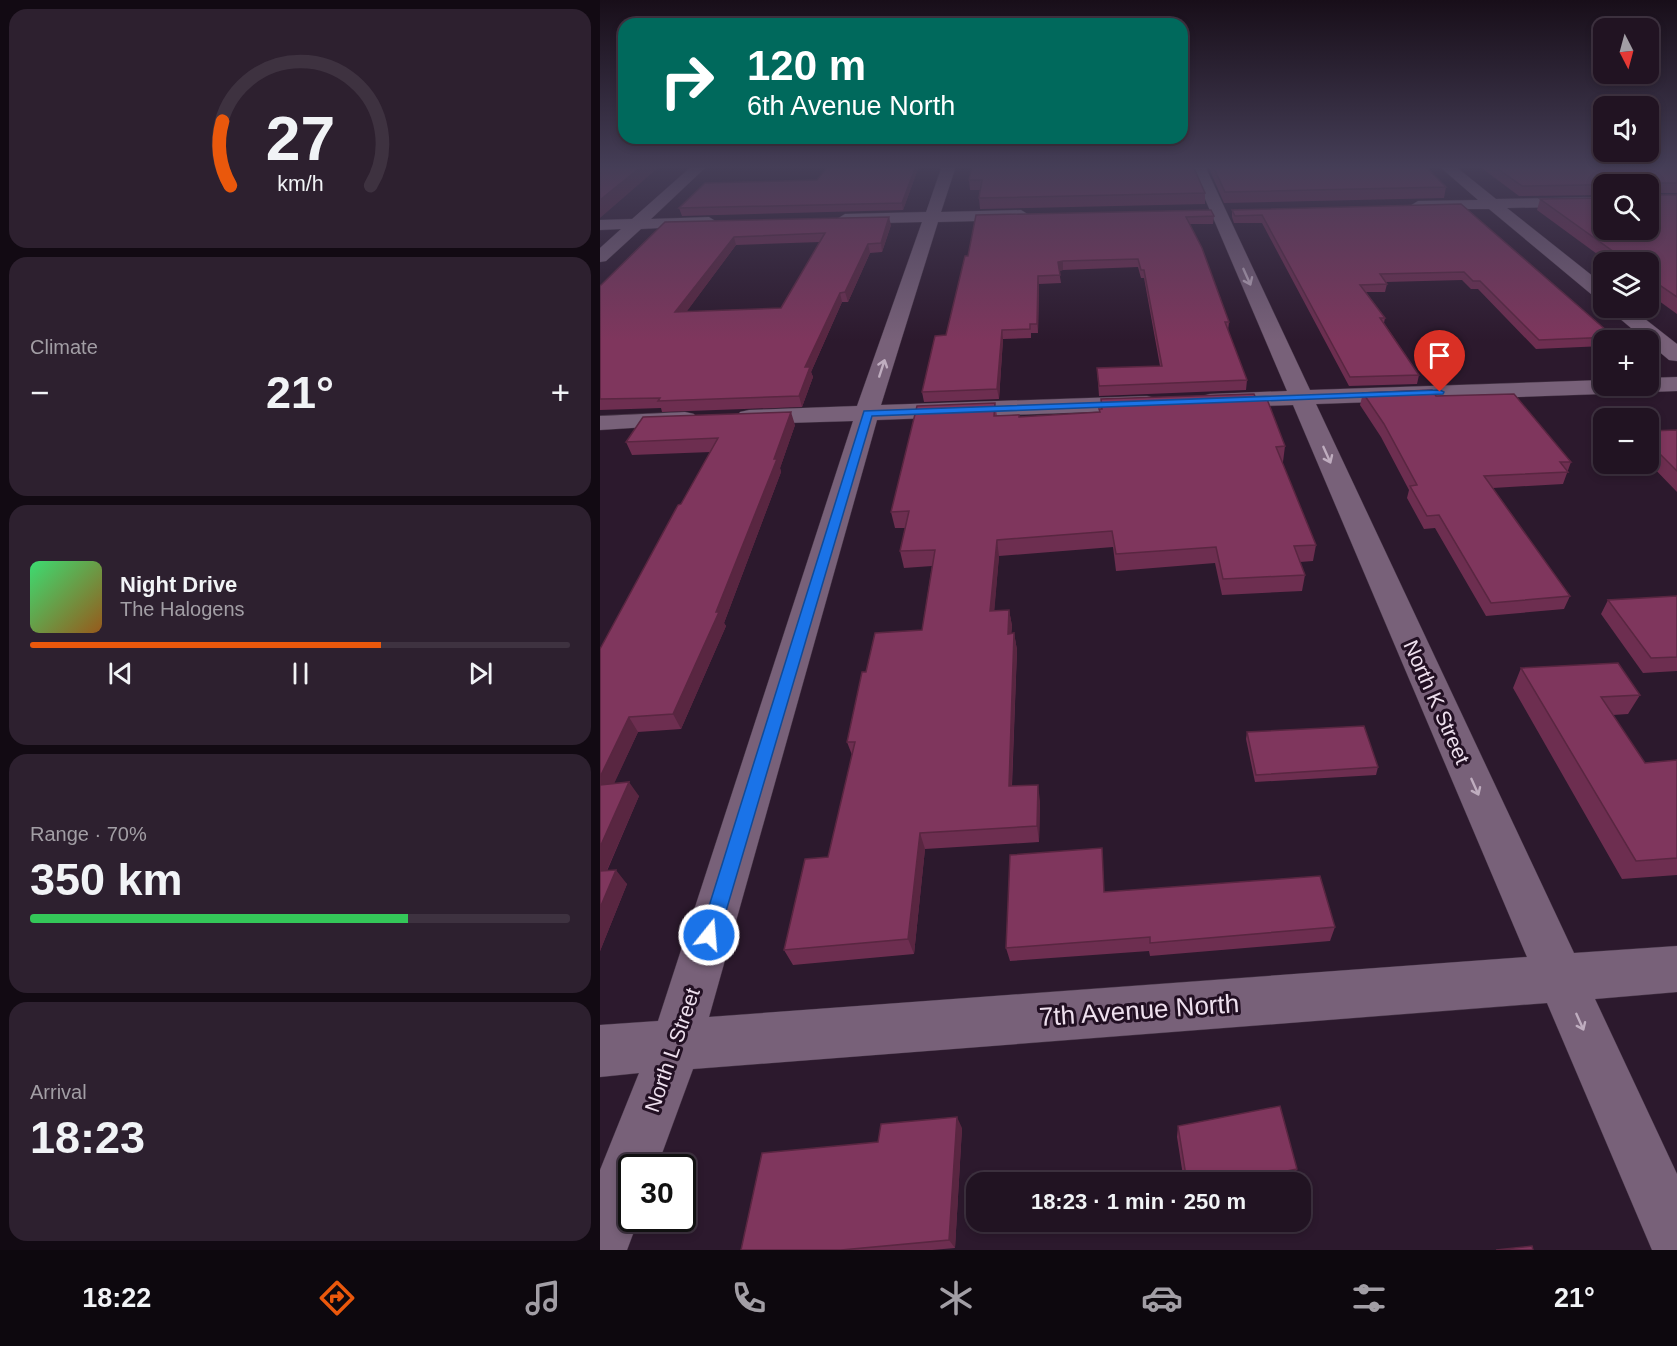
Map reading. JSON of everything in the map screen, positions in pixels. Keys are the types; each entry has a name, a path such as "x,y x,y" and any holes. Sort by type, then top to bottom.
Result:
{"street":[{"path":"600,225 624,224"},
{"path":"600,257 636,224"},
{"name":"North L Street","path":"600,1243 676,1045 867,413 930,224"},
{"name":"North K Street","path":"1223,224 1677,1239"},
{"path":"1517,224 1593,286"},
{"path":"1631,318 1677,355"},
{"path":"1659,385 1677,384"},
{"path":"1191,401 1593,387"},
{"path":"600,423 1168,402"},
{"name":"7th Avenue North","path":"600,1050 1677,969"}],"building":[{"path":"663,224 887,224 881,243 868,244 845,292 840,293 805,367 810,367 799,396 658,401 660,398 600,399 600,286","holes":["825,233 781,308 675,312 734,237"]},
{"path":"974,224 1190,224 1202,248 1229,322 1225,322 1247,380 1099,386 1097,368 1162,366 1144,270 1141,270 1138,259 1063,261 1058,262 1060,275 1038,276 1037,324 1030,324 1030,329 1002,330 997,389 922,392 935,336 946,335 965,256 968,256"},
{"path":"1267,224 1484,224 1606,330 1593,330 1593,338 1539,340 1480,281 1473,281 1464,272 1380,274 1387,284 1360,285 1385,318 1380,318 1419,375 1350,377"},
{"path":"1575,224 1593,224 1593,237"},
{"path":"1659,224 1677,224 1677,297 1659,285 1659,252 1614,252 1597,240 1659,240"},
{"path":"1432,390 1436,396 1514,394 1571,462 1560,462 1568,472 1484,476 1570,596 1491,603 1439,515 1427,516 1410,486 1417,485 1384,424 1363,393"},
{"path":"1254,394 1256,399 1267,399 1285,446 1276,447 1316,545 1294,546 1305,575 1223,579 1216,547 1116,554 1112,531 997,540 990,611 1009,610 1008,634 1014,633 1009,786 1038,785 1037,826 920,833 908,939 784,950 805,859 828,857 855,742 847,742 862,672 866,672 875,633 922,630 935,550 900,551 909,511 891,512 917,406 995,403 994,416 1019,415 1019,417 1100,412 1101,399"},
{"path":"791,412 774,459 777,459 716,612 719,612 673,714 629,717 600,777 600,649 678,505 681,504 718,438 626,442 643,417"},
{"path":"1677,430 1677,471 1659,453 1659,431"},
{"path":"1677,596 1677,657 1651,658 1608,600"},
{"path":"1618,663 1640,695 1601,697 1645,763 1677,760 1677,858 1636,861 1521,668"},
{"path":"1364,726 1378,767 1256,775 1247,732"},
{"path":"629,782 600,847 600,785"},
{"path":"1102,848 1104,892 1320,876 1335,927 1150,943 1150,937 1006,948 1010,855"},
{"path":"616,870 600,908 600,871"},
{"path":"1280,1106 1297,1169 1282,1172 1185,1172 1178,1126"},
{"path":"957,1117 949,1240 841,1250 741,1250 762,1153 878,1142 881,1124"},
{"path":"1532,1246 1533,1250 1496,1250"}],"route":[{"path":"709,935 867,413 1440,392"}]}
